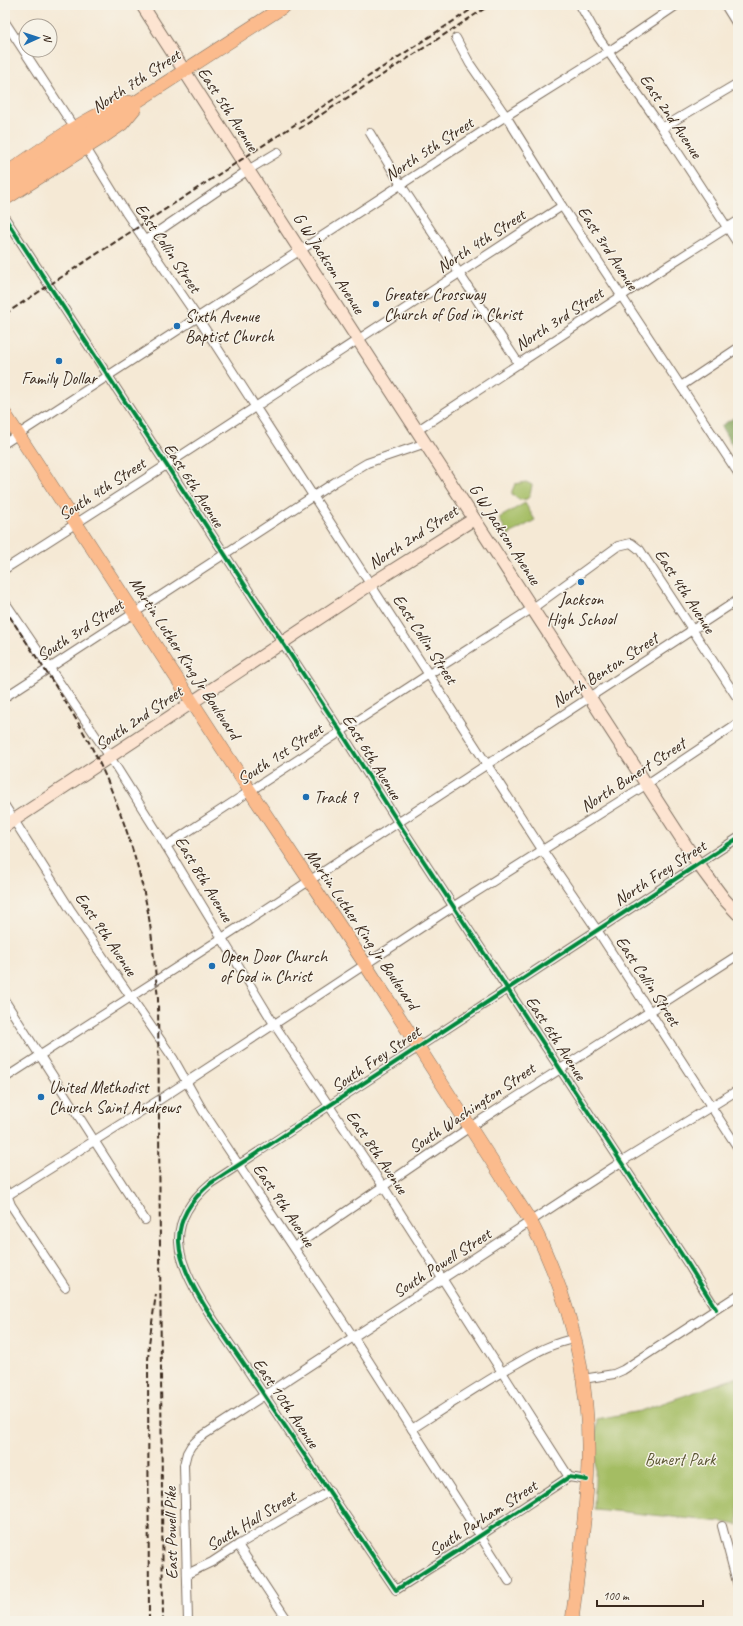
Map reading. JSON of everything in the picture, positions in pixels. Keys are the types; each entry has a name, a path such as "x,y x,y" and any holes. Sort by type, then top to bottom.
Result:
{"main road":[{"name":"North 7th Street","path":"5,187 286,5"},
{"path":"5,174 112,107 146,96"},
{"path":"5,199 122,124 146,96"},
{"name":"Martin Luther King Jr Boulevard","path":"5,414 418,1046 531,1222 545,1250 559,1284 575,1339 583,1379 588,1437 587,1480 572,1621"}],"street":[{"name":"East 5th Avenue","path":"142,5 248,170"},
{"name":"East 2nd Avenue","path":"580,5 608,52 662,128 738,244"},
{"name":"North 5th Street","path":"5,443 506,116 608,52 677,5"},
{"path":"725,5 738,26"},
{"path":"5,22 75,129"},
{"name":"East 3rd Avenue","path":"456,38 480,79 506,116 562,206 738,473"},
{"path":"662,128 738,83"},
{"path":"370,133 401,185 519,364"},
{"name":"East Collin Street","path":"86,148 144,241 198,318 543,851 597,930 738,1148"},
{"path":"144,241 248,170 278,152"},
{"name":"G W Jackson Avenue","path":"248,170 698,864 738,914"},
{"name":"North 4th Street","path":"255,407 358,338 562,206"},
{"name":"East 6th Avenue","path":"5,218 716,1309"},
{"name":"North 3rd Street","path":"418,430 738,221"},
{"path":"681,386 738,348"},
{"name":"South 4th Street","path":"5,570 255,407"},
{"path":"313,497 367,463 426,443"},
{"name":"South 3rd Street","path":"5,697 313,497"},
{"name":"North 2nd Street","path":"371,584 474,519"},
{"name":"South 1st Street","path":"166,846 429,674 533,608 618,546 631,543"},
{"name":"East 4th Avenue","path":"631,543 640,550 738,700"},
{"name":"South 2nd Street","path":"10,823 371,584"},
{"name":"North Benton Street","path":"5,1078 222,938 738,600"},
{"name":"East 8th Avenue","path":"5,602 110,757 274,1024 444,1279 569,1477"},
{"name":"North Bunert Street","path":"6,1194 95,1141 454,906 543,851 738,723"},
{"name":"East 9th Avenue","path":"5,806 10,823 173,1058 203,1111 354,1338 509,1581"},
{"name":"North Frey Street","path":"597,930 738,838"},
{"name":"South Frey Street","path":"182,1221 192,1201 203,1190 418,1046 597,930"},
{"name":"South Washington Street","path":"294,1247 470,1127 738,955"},
{"path":"5,1001 145,1220"},
{"name":"South Powell Street","path":"191,1446 199,1438 264,1395 354,1338 621,1162 712,1108 738,1090"},
{"path":"6,1194 11,1205 65,1287"},
{"name":"East 10th Avenue","path":"182,1221 179,1243 185,1268 192,1283 264,1395 396,1590"},
{"path":"583,1379 614,1374 623,1370 738,1295"},
{"path":"412,1429 502,1372 564,1340 575,1339"},
{"name":"East Powell Pike","path":"188,1621 184,1465 187,1452 191,1446"},
{"path":"569,1477 587,1480"},
{"name":"South Parham Street","path":"396,1590 481,1536 569,1477"},
{"name":"South Hall Street","path":"187,1574 212,1562 330,1491"},
{"path":"722,1526 738,1586"},
{"path":"238,1545 288,1621"}],"green space":[{"path":"738,415 738,456 721,426"},
{"path":"526,482 532,485 530,495 527,499 521,500 512,495 515,484"},
{"path":"525,503 535,520 508,535 499,518"},
{"name":"Bunert Park","path":"738,1377 738,1525 722,1522 594,1509 597,1419 640,1411"}],"railway":[{"path":"5,314 478,5"},
{"path":"299,129 490,5"},
{"path":"5,609 72,712 101,767 126,828 144,891 150,923 158,999 163,1621"},
{"path":"149,1621 148,1361 156,1294"}],"cycle path":[{"path":"5,218 716,1309"},
{"path":"587,1480 569,1477 396,1590 302,1452 195,1290 181,1257 179,1242 181,1224 188,1209 198,1195 211,1183 738,838"}],"place":[{"name":"Greater Crossway Church of God in Christ","path":"376,304"},
{"name":"Sixth Avenue Baptist Church","path":"177,326"},
{"name":"Family Dollar","path":"59,361"},
{"name":"Jackson High School","path":"581,582"},
{"name":"Track 9","path":"306,797"},
{"name":"Open Door Church of God in Christ","path":"212,966"},
{"name":"United Methodist Church Saint Andrews","path":"41,1097"}]}
